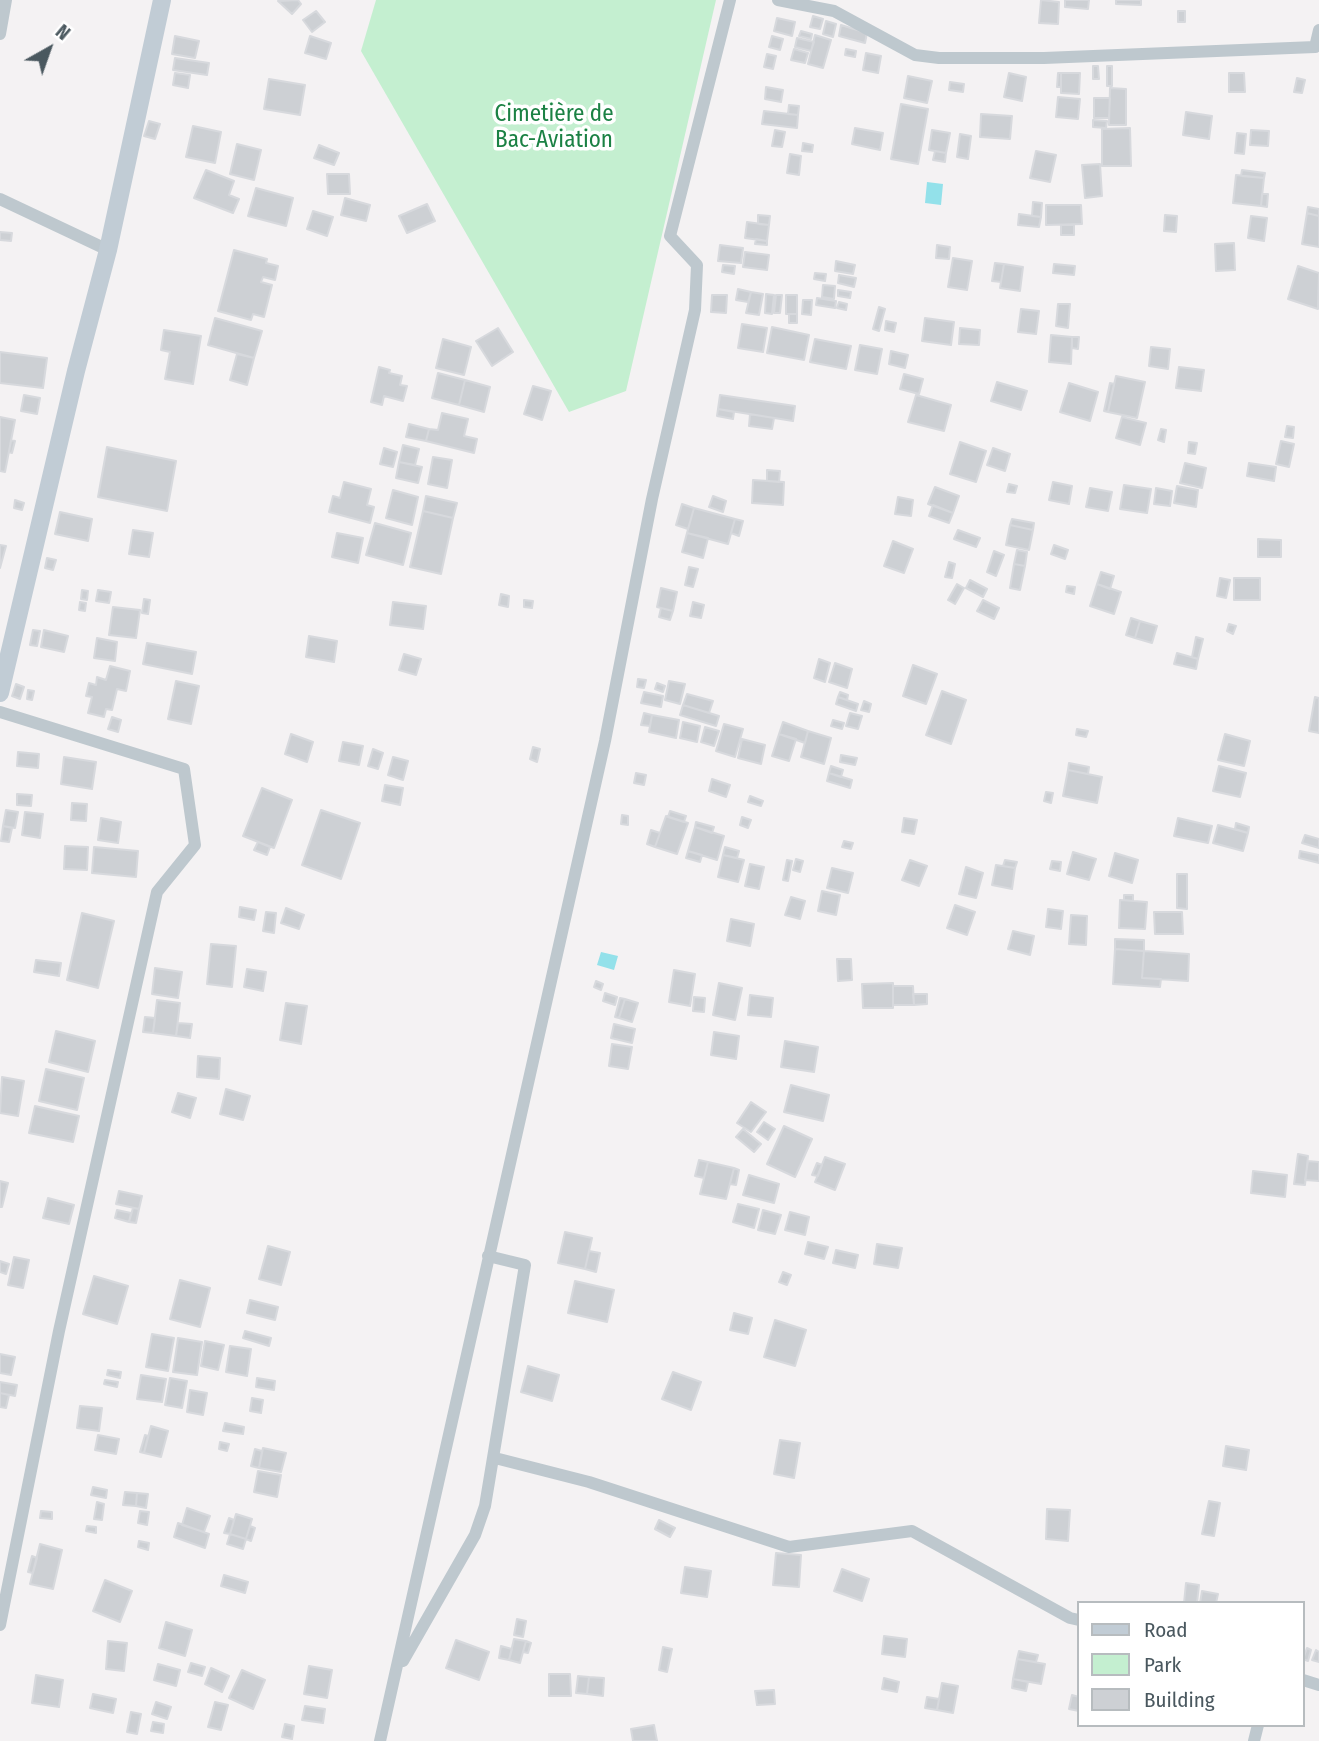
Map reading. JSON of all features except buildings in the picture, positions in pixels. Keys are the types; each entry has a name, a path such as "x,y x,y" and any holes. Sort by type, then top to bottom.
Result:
{"street":[{"path":"0,34 6,0"},
{"path":"0,693 76,371 108,250 162,0"},
{"path":"380,1741 605,741 652,499 695,310 697,265 670,236 730,0"},
{"path":"778,0 834,10 915,55 939,58 1044,58 1315,47 1319,30"},
{"path":"0,199 108,250"},
{"path":"0,712 184,769 195,845 157,892 59,1331 0,1625"},
{"path":"396,1674 475,1535 485,1506 525,1265 488,1256"},
{"path":"495,1458 589,1482 789,1547 912,1531 1070,1618 1078,1620"}],"green space":[{"name":"Cimetière de Bac-Aviation","path":"376,0 716,0 626,391 569,412 361,51"}],"water":[{"path":"927,182 943,184 941,205 925,203"},
{"path":"601,952 618,956 614,970 597,965"}]}
